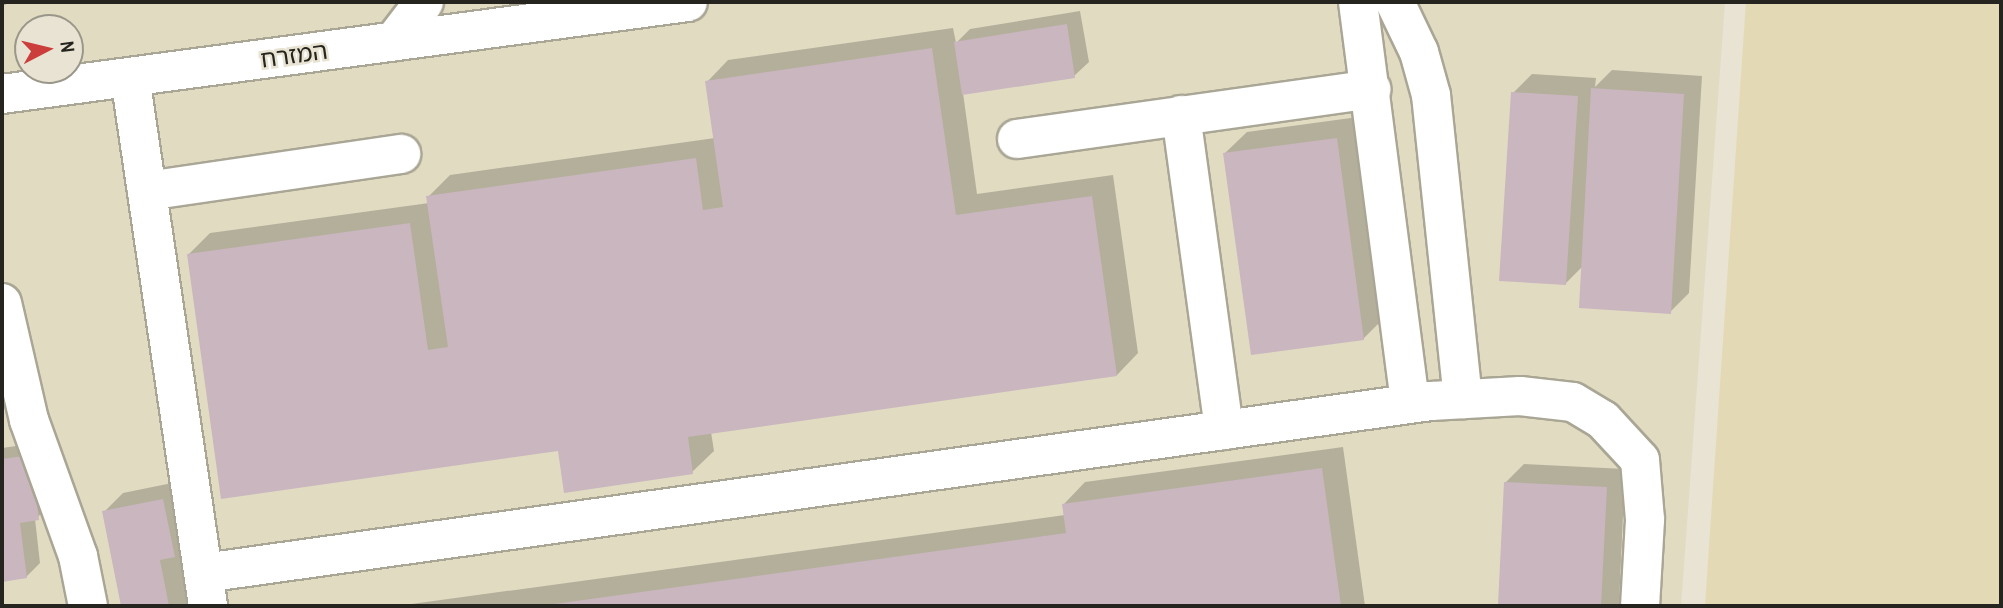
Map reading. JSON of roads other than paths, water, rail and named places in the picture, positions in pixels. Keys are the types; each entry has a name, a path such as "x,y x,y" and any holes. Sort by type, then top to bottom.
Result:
{"street":[{"path":"394,41 424,2"},
{"name":"המזרח","path":"2,94 394,41 584,9 688,2"},
{"path":"1358,2 1410,404"},
{"path":"1395,2 1419,52 1431,95 1463,399"},
{"path":"130,77 206,590 1224,430 1410,404 1520,396 1573,402 1603,420 1640,460 1645,520 1640,606"},
{"path":"1017,139 1371,89"},
{"path":"1181,116 1224,430"},
{"path":"147,191 401,154"},
{"path":"2,303 29,420 78,556 88,606"}]}
